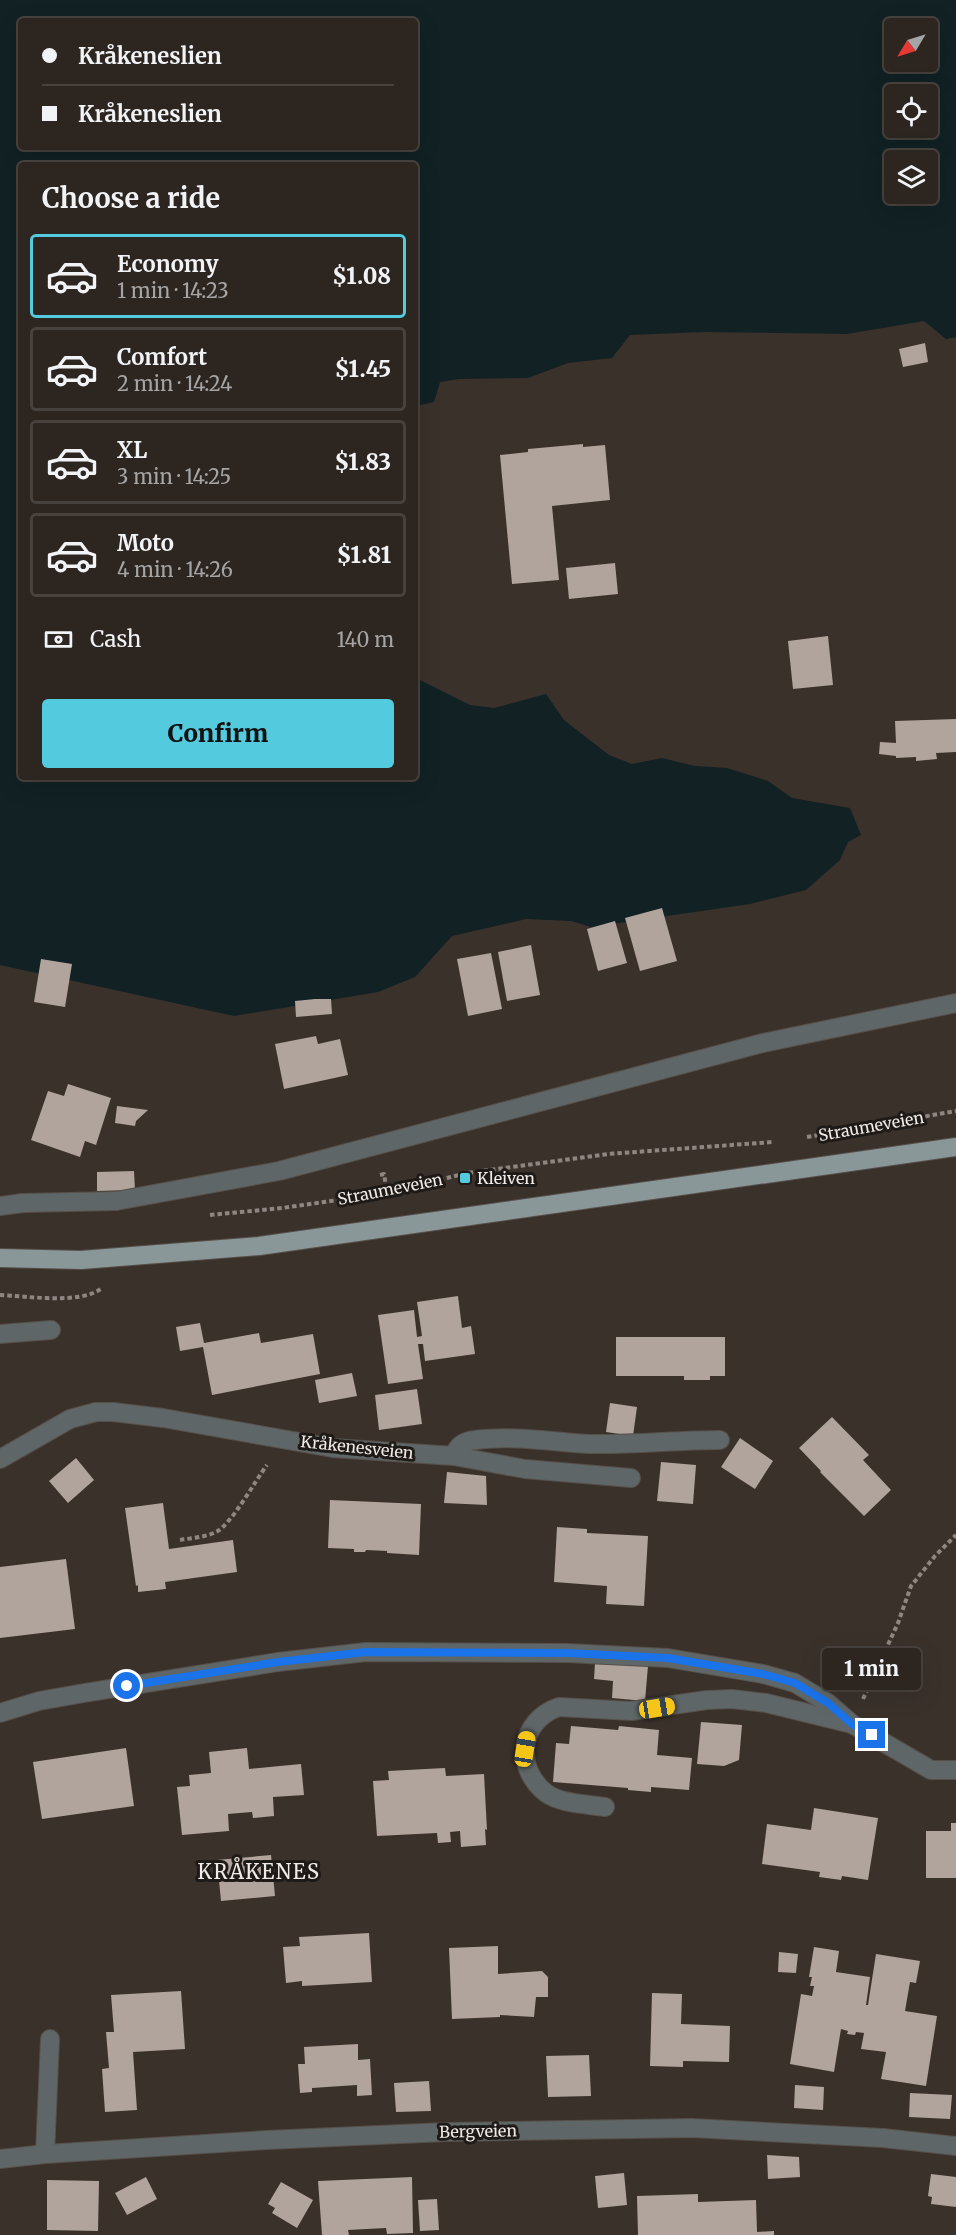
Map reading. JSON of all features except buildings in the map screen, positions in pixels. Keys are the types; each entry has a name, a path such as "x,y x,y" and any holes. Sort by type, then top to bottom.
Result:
{"main road":[{"name":"Straumeveien","path":"0,1258 81,1260 259,1246 956,1147"}],"street":[{"path":"0,1206 23,1203 116,1201 279,1171 763,1043 956,1003"},
{"path":"0,1334 51,1330"},
{"name":"Kråkenesveien","path":"0,1458 70,1419 96,1412 113,1412 163,1418 333,1448 454,1456 525,1469 631,1478"},
{"path":"454,1456 456,1449 464,1443 476,1440 541,1440 589,1444 720,1440"},
{"path":"0,1713 39,1701 95,1691 278,1662 366,1652 567,1653 668,1658 763,1674 795,1683 828,1703 852,1724 932,1770 956,1770"},
{"path":"605,1807 557,1799 545,1792 534,1779 527,1764 525,1749 527,1736 532,1725 551,1710 559,1707 631,1711 706,1700 732,1699 766,1703 852,1724"},
{"path":"45,2154 50,2039"},
{"name":"Bergveien","path":"0,2159 267,2140 446,2132 692,2128 884,2138 956,2146"}],"path":[{"name":"Straumeveien","path":"803,1138 956,1111"},
{"name":"Straumeveien","path":"201,1216 282,1208 387,1193 467,1173 608,1154 778,1142"},
{"path":"0,1295 52,1298 86,1296 102,1287"},
{"path":"180,1540 214,1533 230,1521 250,1487 279,1450 283,1438"},
{"path":"852,1724 898,1623 911,1587 935,1556 956,1535"}],"shaded area":[{"path":"0,0 956,0 956,337 946,339 924,321 847,334 704,332 630,335 612,358 568,363 528,378 459,379 440,382 434,402 418,406 418,162 18,162 18,780 418,780 418,679 470,705 494,708 546,694 564,720 609,755 632,764 662,758 695,766 727,768 768,781 792,798 850,808 861,835 848,842 840,860 806,890 750,904 591,927 571,921 526,919 452,936 415,977 378,992 234,1016 0,965"}],"place":[{"name":"Kleiven","path":"465,1178"}],"district":[{"name":"KRÅKENES","path":"259,1871"}],"route":[{"path":"127,1686 278,1662 366,1652 567,1653 668,1658 763,1674 795,1683 828,1703 852,1724 872,1735"}]}
